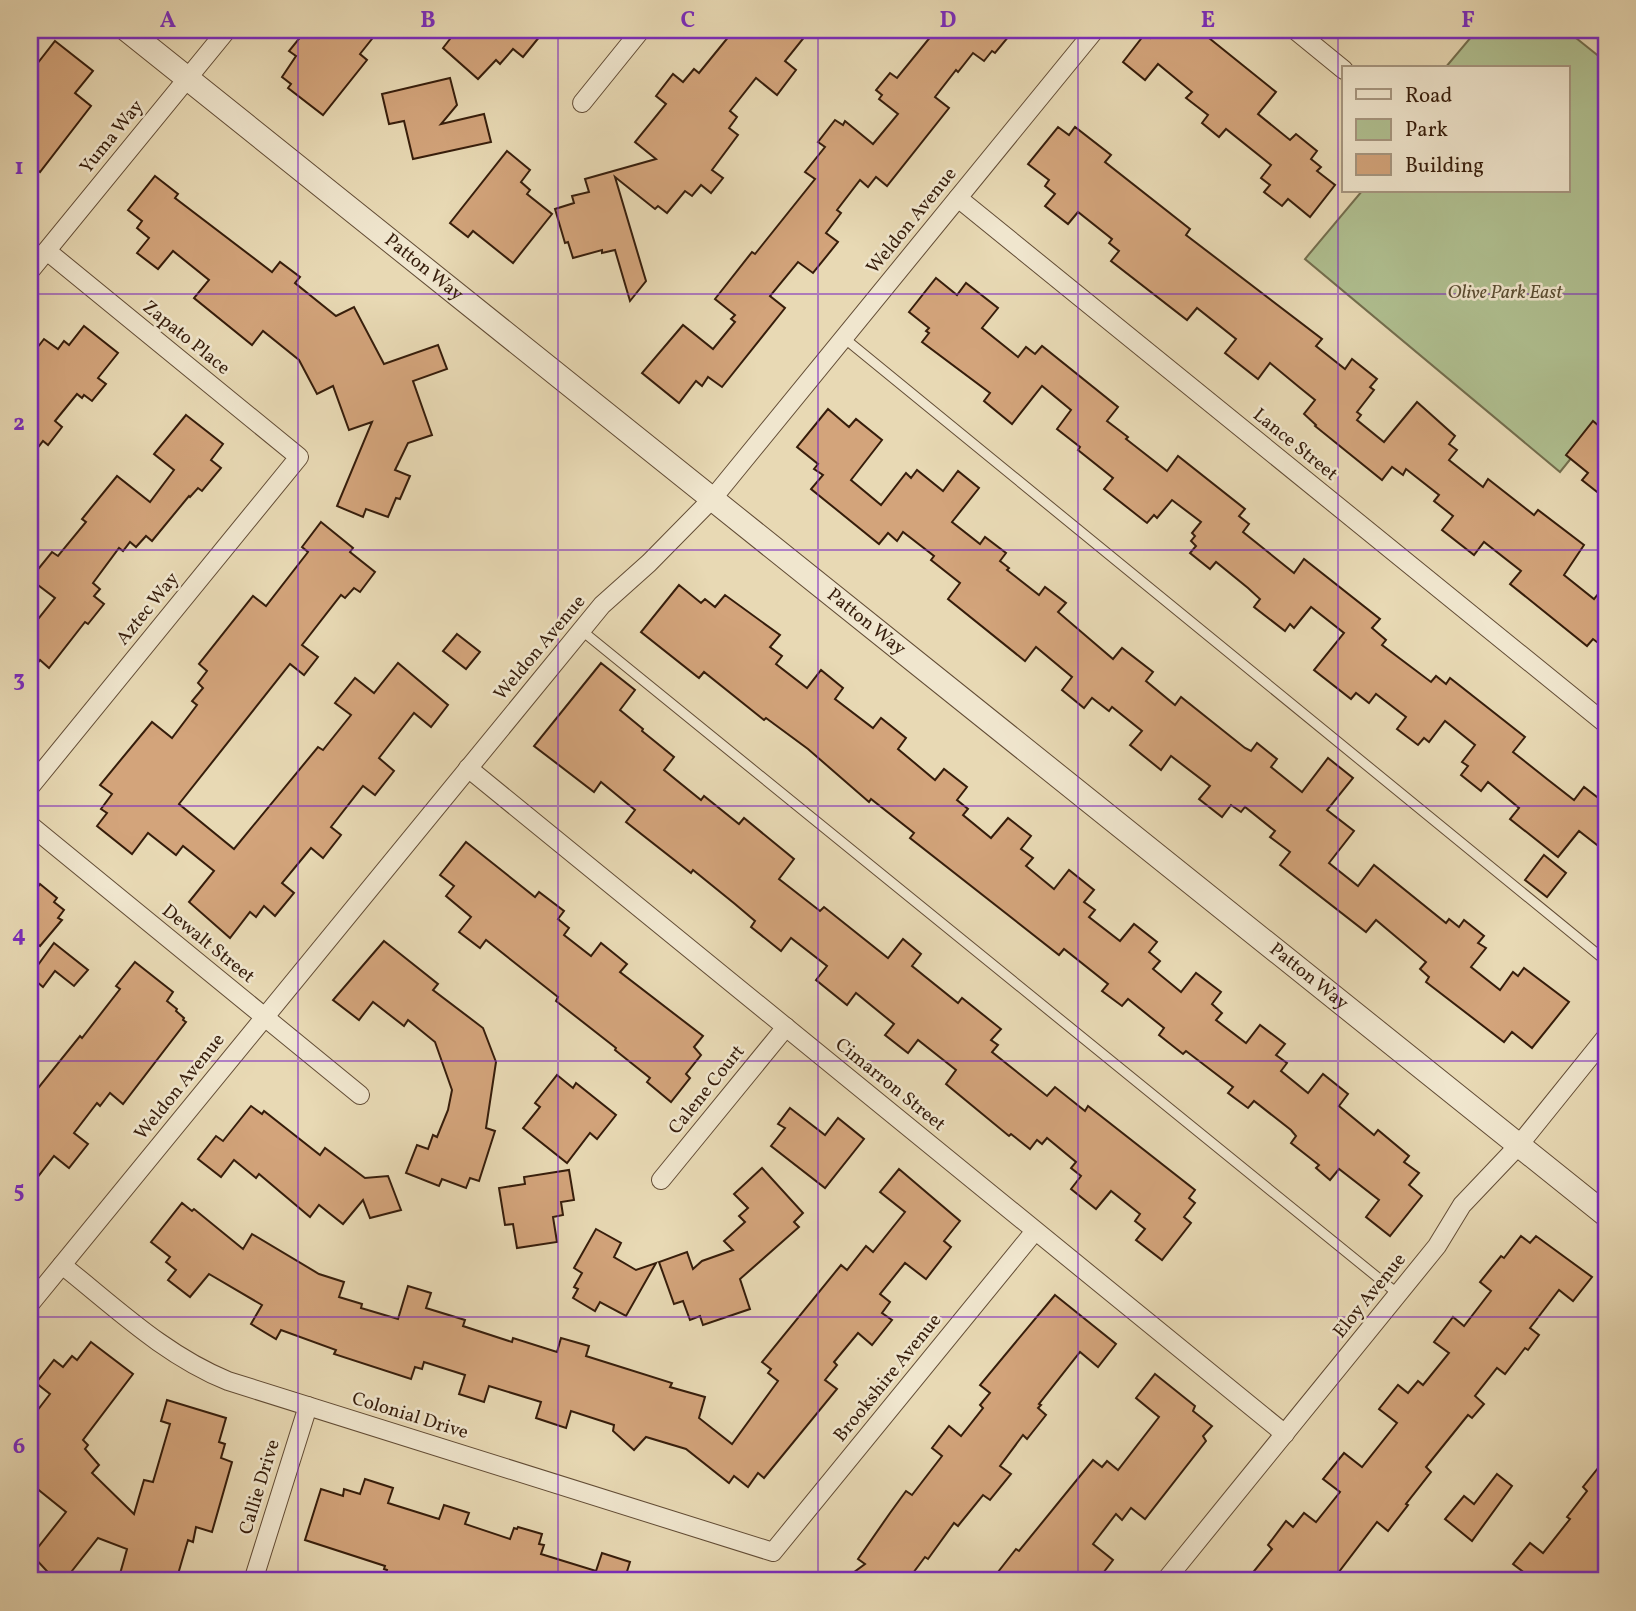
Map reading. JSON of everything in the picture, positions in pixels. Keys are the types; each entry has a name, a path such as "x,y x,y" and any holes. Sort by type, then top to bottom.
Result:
{"street":[{"name":"Patton Way","path":"127,30 1606,1215"},
{"name":"Yuma Way","path":"30,271 227,30"},
{"path":"582,103 641,30"},
{"name":"Weldon Avenue","path":"30,1304 581,630 602,605 649,563 713,498 1095,30"},
{"path":"1295,30 1342,68"},
{"name":"Lance Street","path":"958,198 1606,724"},
{"name":"Zapato Place","path":"47,251 299,457"},
{"name":"Aztec Way","path":"30,787 299,457"},
{"name":"Cimarron Street","path":"468,768 1285,1434"},
{"name":"Dewalt Street","path":"30,825 360,1095"},
{"name":"Calene Court","path":"661,1180 786,1027"},
{"name":"Eloy Avenue","path":"1165,1581 1437,1246 1462,1205 1519,1145 1606,1037"},
{"name":"Brookshire Avenue","path":"773,1552 1035,1231"},
{"name":"Colonial Drive","path":"62,1265 170,1352 198,1369 228,1381 773,1552"},
{"name":"Callie Drive","path":"253,1581 308,1406"}],"lane":[{"path":"844,338 1606,961"},
{"path":"581,630 1398,1294"}],"green space":[{"name":"Olive Park East","path":"1477,30 1566,30 1606,62 1606,415 1560,472 1305,259 1361,192 1570,192 1570,66 1447,66"}],"building":[{"path":"306,30 379,30 360,54 367,60 323,115 288,88 291,84 282,77 296,56 289,51"},
{"path":"457,30 545,30 523,57 513,49 500,64 496,60 478,79 443,48"},
{"path":"734,30 810,30 785,61 796,70 777,95 756,78 730,111 737,117 729,128 738,135 712,170 723,178 711,193 701,185 692,196 685,191 667,213 658,206 655,209 615,177 646,281 630,301 615,250 602,253 602,250 573,258 568,242 565,243 555,209 574,203 572,196 589,192 585,179 656,159 635,142 666,104 656,96 673,74 683,82 694,69 699,73"},
{"path":"936,30 1014,30 995,53 992,51 984,61 973,53 958,72 956,70 935,97 949,108 887,186 876,177 868,187 860,180 837,210 841,213 826,233 838,242 813,273 798,262 770,296 785,308 722,387 708,377 702,386 696,381 679,403 642,373 683,325 713,349 735,322 731,319 735,315 715,299 815,179 805,172 825,147 818,142 835,120 843,125 845,121 873,144 898,114 879,99 882,95 876,90 890,73 897,78"},
{"path":"1157,30 1199,30 1276,92 1258,114 1290,140 1296,134 1317,151 1311,159 1321,167 1317,171 1335,185 1310,217 1288,199 1282,206 1264,192 1270,185 1261,178 1271,165 1226,129 1219,137 1202,123 1208,115 1186,98 1192,92 1158,64 1145,80 1123,62 1144,35 1150,38"},
{"path":"55,41 93,71 75,93 91,106 40,172 30,164 30,73"},
{"path":"450,78 457,105 441,124 484,114 491,142 413,159 404,121 389,124 382,94"},
{"path":"1058,127 1069,135 1075,127 1111,155 1105,162 1190,229 1186,235 1322,339 1316,346 1345,369 1352,359 1377,379 1370,387 1374,390 1357,412 1361,415 1357,420 1384,442 1417,402 1455,436 1449,444 1457,450 1449,460 1483,487 1488,479 1534,515 1538,510 1584,545 1564,575 1594,599 1606,584 1606,649 1593,639 1587,646 1510,584 1521,571 1484,542 1474,555 1442,530 1453,516 1434,501 1439,495 1406,469 1403,475 1392,467 1382,480 1315,426 1304,414 1315,400 1270,363 1258,379 1225,353 1236,339 1197,308 1187,320 1111,261 1119,251 1109,243 1112,239 1078,212 1068,224 1045,206 1055,194 1045,186 1049,180 1028,164"},
{"path":"507,151 530,170 521,182 530,190 527,194 552,214 513,263 473,231 468,237 450,223"},
{"path":"155,176 178,194 175,198 272,272 280,262 300,277 295,283 336,316 354,307 384,364 438,345 447,369 413,381 432,435 408,443 395,470 410,476 388,517 366,509 363,517 337,506 372,422 349,430 333,386 317,394 299,360 263,331 252,345 194,298 209,280 173,251 158,269 137,253 149,238 137,228 142,221 128,210"},
{"path":"936,278 957,295 966,283 998,308 982,328 1018,357 1026,347 1035,354 1042,346 1118,407 1107,421 1167,471 1178,456 1245,509 1239,516 1249,524 1243,532 1294,573 1304,559 1380,619 1372,628 1386,640 1382,645 1431,682 1436,676 1446,684 1450,678 1525,737 1513,752 1547,779 1574,800 1584,787 1606,804 1606,852 1579,831 1558,857 1510,819 1519,808 1488,782 1481,791 1461,775 1468,766 1462,762 1475,745 1445,721 1429,742 1424,738 1418,745 1397,729 1406,717 1376,694 1369,703 1356,693 1351,699 1314,670 1344,633 1311,607 1294,628 1290,624 1285,631 1254,607 1260,599 1248,588 1216,562 1210,569 1190,553 1196,546 1191,541 1195,536 1192,533 1201,522 1172,500 1157,518 1154,515 1147,523 1104,489 1113,478 1057,429 1071,410 1042,386 1012,424 984,401 990,393 922,342 929,333 926,331 929,328 909,312"},
{"path":"84,326 118,353 98,378 106,384 92,401 77,394 55,421 62,427 48,445 43,441 30,458 30,357 44,339 58,349 64,341 69,345"},
{"path":"828,409 849,427 856,419 882,440 851,480 881,505 906,473 911,478 917,470 943,491 958,471 979,488 952,522 980,544 985,537 1006,553 1000,561 1009,568 1007,570 1039,595 1045,587 1066,603 1058,612 1113,659 1122,648 1153,672 1146,681 1175,705 1181,697 1251,751 1257,743 1277,759 1271,767 1302,792 1328,758 1353,778 1327,810 1354,831 1329,863 1358,886 1374,865 1446,923 1449,919 1459,927 1464,920 1484,936 1478,943 1486,948 1471,967 1500,990 1513,972 1518,976 1524,968 1569,1002 1532,1048 1512,1032 1504,1042 1426,982 1429,977 1420,969 1426,962 1376,920 1366,932 1280,865 1290,852 1270,837 1275,831 1245,807 1241,812 1231,805 1222,817 1199,799 1210,786 1171,756 1161,770 1130,745 1142,731 1112,707 1109,711 1092,698 1084,708 1062,690 1072,677 1036,647 1025,661 948,599 960,583 931,560 934,556 903,532 897,541 888,533 879,544 811,489 823,475 814,469 818,464 797,447"},
{"path":"186,415 223,444 211,460 221,468 202,491 198,488 189,496 152,541 146,536 136,547 130,542 123,551 119,548 93,583 100,589 94,596 104,604 88,624 85,622 49,668 40,660 30,672 30,629 55,598 30,579 52,552 58,556 86,522 82,519 117,476 150,502 174,470 154,454"},
{"path":"1593,421 1606,432 1606,499 1582,480 1588,473 1566,455"},
{"path":"321,522 353,548 350,552 375,572 360,592 354,588 345,598 341,595 302,645 318,657 304,675 290,664 179,804 234,849 318,747 323,750 351,715 335,703 355,678 374,693 398,663 448,705 431,727 414,713 379,758 394,771 375,795 363,786 331,827 341,835 323,858 311,848 282,883 294,893 275,916 264,906 256,917 250,912 230,938 189,902 214,871 183,846 176,855 148,833 132,854 97,826 107,813 101,809 112,794 100,785 152,722 172,738 197,705 192,701 203,688 198,683 207,671 199,664 253,596 266,606 308,552 302,547"},
{"path":"679,585 701,603 705,599 715,607 725,595 780,635 770,647 782,656 776,664 807,688 821,670 843,688 835,699 873,728 881,718 906,738 898,749 935,780 944,769 967,787 957,800 968,809 963,815 991,838 1008,818 1031,836 1021,849 1033,858 1026,866 1054,889 1069,870 1094,890 1084,902 1095,910 1089,917 1120,941 1134,924 1157,942 1149,952 1160,961 1153,969 1181,992 1196,973 1221,992 1212,1004 1222,1013 1216,1020 1246,1043 1260,1025 1285,1044 1276,1055 1287,1063 1281,1071 1308,1093 1323,1074 1348,1094 1339,1106 1374,1135 1378,1130 1409,1156 1404,1162 1419,1173 1409,1185 1422,1196 1390,1236 1366,1217 1379,1200 1339,1169 1330,1180 1316,1168 1319,1165 1291,1143 1296,1136 1291,1130 1254,1101 1248,1108 1228,1093 1233,1087 1186,1051 1183,1054 1159,1035 1164,1028 1128,999 1122,1006 1102,991 1108,984 1064,949 1059,955 910,838 914,833 871,799 869,802 808,749 766,718 764,720 704,672 699,678 641,632"},
{"path":"457,634 480,652 466,669 443,651"},
{"path":"601,663 635,690 620,710 674,757 664,770 701,800 704,796 739,824 744,818 794,859 779,879 820,911 824,907 888,958 903,939 921,954 912,966 958,1003 962,998 1001,1029 991,1040 998,1045 992,1052 1047,1096 1055,1087 1085,1111 1088,1106 1195,1190 1189,1198 1195,1203 1184,1217 1191,1223 1162,1260 1136,1240 1145,1229 1135,1221 1140,1214 1111,1191 1096,1209 1071,1189 1081,1176 1071,1168 1076,1162 1047,1138 1042,1144 1037,1140 1030,1149 1011,1134 1009,1136 946,1084 956,1070 918,1040 908,1053 885,1035 894,1024 856,993 847,1005 816,980 827,966 791,938 781,951 751,927 755,921 735,904 626,822 635,810 601,782 594,792 534,746"},
{"path":"466,842 535,897 539,892 564,911 558,919 569,928 564,935 591,956 601,943 627,964 620,972 703,1036 694,1047 701,1055 686,1074 690,1078 671,1102 647,1082 650,1078 615,1050 616,1048 556,1001 558,997 486,940 480,948 459,932 471,917 446,896 454,886 440,875"},
{"path":"1544,855 1566,873 1547,897 1525,880"},
{"path":"40,884 57,898 54,902 64,910 58,918 62,920 40,946 30,938 30,898"},
{"path":"384,941 438,984 433,990 483,1028 496,1062 486,1128 495,1131 479,1181 470,1178 466,1188 442,1179 439,1186 406,1173 417,1145 428,1149 433,1135 437,1137 448,1110 452,1090 435,1042 408,1020 404,1026 373,1002 359,1020 333,1000"},
{"path":"54,943 88,970 74,986 55,971 43,987 30,976"},
{"path":"135,962 173,992 167,1001 186,1022 123,1104 110,1093 100,1106 97,1103 74,1133 88,1144 69,1168 54,1156 30,1187 30,1098 120,989 116,986"},
{"path":"557,1075 573,1088 576,1083 616,1115 597,1139 590,1133 567,1163 523,1128 540,1107 535,1103"},
{"path":"251,1106 262,1114 264,1111 320,1155 325,1148 365,1178 388,1176 401,1210 370,1218 363,1200 343,1224 319,1205 310,1217 259,1174 256,1178 234,1160 221,1177 198,1159 216,1136 223,1141"},
{"path":"790,1108 825,1135 838,1118 864,1139 825,1188 771,1146 785,1128 778,1124"},
{"path":"762,1168 803,1213 794,1222 799,1227 740,1279 750,1309 703,1325 700,1316 690,1320 683,1301 674,1304 659,1262 687,1252 693,1269 702,1261 733,1250 724,1241 745,1222 739,1216 748,1208 734,1194"},
{"path":"899,1169 960,1221 944,1241 951,1247 926,1279 905,1263 880,1294 890,1302 882,1313 892,1320 872,1345 858,1333 834,1362 837,1365 825,1380 837,1389 764,1478 758,1473 748,1487 734,1476 729,1483 686,1449 646,1437 634,1450 613,1431 614,1425 571,1411 566,1428 536,1418 541,1402 489,1386 484,1402 459,1394 465,1375 424,1362 422,1369 415,1367 411,1379 334,1354 336,1350 281,1330 276,1339 251,1324 262,1305 209,1274 190,1297 168,1280 176,1270 166,1262 170,1257 151,1242 182,1203 192,1211 194,1209 243,1249 252,1234 319,1274 344,1282 339,1297 362,1304 361,1308 398,1319 408,1286 431,1293 426,1308 465,1320 463,1326 512,1342 513,1338 557,1352 561,1338 589,1346 586,1356 672,1383 670,1387 705,1397 699,1418 732,1444 778,1381 768,1373 771,1369 762,1362 841,1265 847,1270 866,1246 873,1252 905,1212 880,1192"},
{"path":"569,1170 574,1200 561,1202 563,1215 553,1217 557,1242 517,1248 513,1224 505,1225 499,1188 525,1184 524,1177"},
{"path":"596,1229 621,1243 614,1257 636,1270 656,1263 626,1316 600,1302 595,1311 573,1298 578,1289 574,1287 582,1273 574,1268"},
{"path":"1521,1236 1530,1243 1536,1236 1592,1277 1573,1301 1559,1290 1530,1328 1539,1335 1505,1374 1497,1368 1475,1396 1484,1404 1472,1418 1468,1415 1426,1467 1431,1472 1388,1531 1377,1522 1332,1581 1246,1581 1272,1549 1268,1545 1286,1521 1293,1527 1304,1513 1316,1522 1340,1492 1323,1479 1344,1453 1362,1467 1397,1423 1379,1409 1398,1385 1408,1393 1418,1381 1423,1385 1449,1353 1434,1342 1453,1317 1464,1326 1491,1291 1480,1282"},
{"path":"1055,1295 1116,1344 1098,1367 1080,1352 1039,1404 1041,1405 1038,1408 1046,1415 1027,1439 1023,1435 1000,1466 1011,1474 990,1500 983,1495 958,1526 954,1523 928,1559 925,1557 907,1581 842,1581 865,1564 858,1559 890,1513 906,1491 912,1495 942,1456 932,1448 949,1426 961,1436 983,1408 980,1405 990,1393 980,1385"},
{"path":"91,1342 133,1374 83,1440 88,1445 85,1449 99,1465 92,1473 134,1514 144,1480 153,1482 170,1424 161,1421 167,1400 226,1418 219,1442 225,1444 221,1458 232,1462 212,1532 196,1527 193,1542 188,1540 176,1581 118,1581 127,1549 98,1538 64,1581 56,1581 32,1555 66,1512 30,1483 30,1420 50,1394 36,1383 54,1360 63,1367 72,1356 77,1360"},
{"path":"1155,1374 1195,1406 1193,1411 1212,1426 1203,1436 1206,1441 1145,1519 1131,1508 1122,1520 1116,1514 1093,1544 1113,1560 1097,1581 991,1581 1093,1460 1102,1467 1107,1461 1118,1470 1159,1417 1136,1398"},
{"path":"1606,1458 1606,1572 1599,1581 1535,1581 1513,1564 1530,1543 1543,1553 1570,1519 1567,1517 1587,1491 1583,1487"},
{"path":"1497,1474 1512,1486 1472,1541 1445,1519 1464,1496 1474,1504"},
{"path":"365,1479 393,1488 388,1503 439,1519 444,1505 469,1513 465,1524 510,1539 514,1528 518,1527 542,1534 539,1544 544,1545 541,1554 596,1571 602,1553 630,1562 624,1581 384,1581 387,1570 384,1569 385,1566 305,1540 321,1489 343,1496 344,1489 360,1494"}]}
